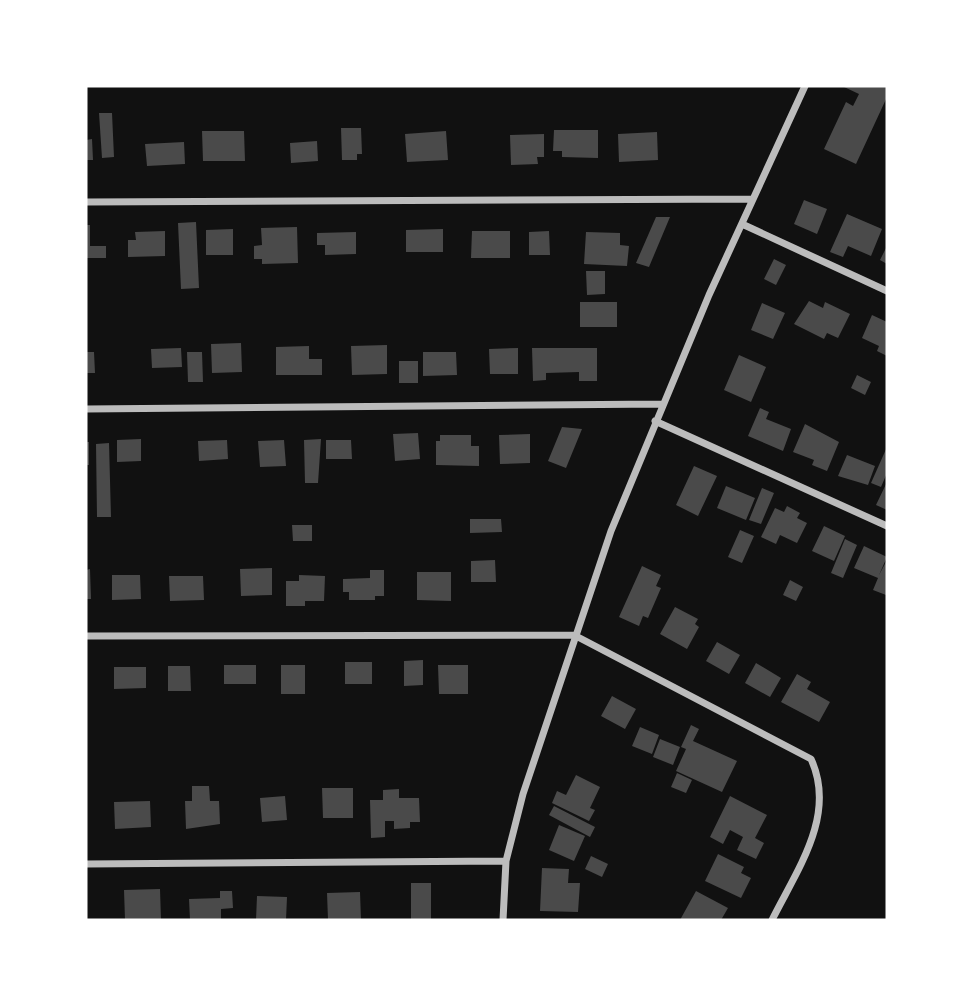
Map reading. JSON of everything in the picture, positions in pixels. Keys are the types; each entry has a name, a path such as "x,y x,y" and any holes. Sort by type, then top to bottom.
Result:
{"street":[{"path":"503,920 506,861 523,794 574,635 662,404 805,86"},
{"path":"86,202 753,199"},
{"path":"742,224 887,291"},
{"path":"86,408 662,404"},
{"path":"655,421 887,526"},
{"path":"86,636 574,635 811,759 818,773 820,815 813,836 772,920"},
{"path":"86,863 506,861"}],"building":[{"path":"842,86 887,86 887,97 856,164 824,149 846,102 853,106 859,94"},
{"path":"99,113 112,113 114,157 102,158"},
{"path":"341,128 361,128 362,154 357,154 357,160 342,160"},
{"path":"554,130 598,130 598,158 562,157 562,151 553,151"},
{"path":"202,131 244,131 245,161 203,161"},
{"path":"446,131 448,160 407,162 405,134"},
{"path":"657,132 658,160 619,162 618,134"},
{"path":"544,134 544,157 537,157 538,164 511,165 510,135"},
{"path":"92,139 93,160 86,160 86,140"},
{"path":"317,141 318,161 291,163 290,143"},
{"path":"184,142 185,164 147,166 145,144"},
{"path":"804,200 827,209 817,234 794,224"},
{"path":"847,214 882,229 871,256 848,246 843,257 830,252"},
{"path":"656,217 670,217 649,267 636,263"},
{"path":"196,222 199,288 181,289 178,223"},
{"path":"86,225 90,225 90,246 106,246 106,258 86,258"},
{"path":"297,227 298,263 262,264 262,259 254,259 254,246 262,245 261,228"},
{"path":"233,229 233,255 206,255 206,230"},
{"path":"443,229 443,252 406,252 406,230"},
{"path":"165,231 165,256 128,257 128,240 136,240 135,232"},
{"path":"472,231 510,231 510,258 471,258"},
{"path":"549,231 550,255 529,255 529,232"},
{"path":"356,232 356,254 325,255 325,245 317,245 317,233"},
{"path":"586,232 620,233 620,245 629,246 627,266 584,264"},
{"path":"887,246 887,264 880,260"},
{"path":"774,259 786,265 776,285 764,279"},
{"path":"586,271 605,271 605,294 587,295"},
{"path":"809,301 823,308 825,302 850,314 838,338 827,333 824,339 794,324"},
{"path":"580,302 617,302 617,327 580,327"},
{"path":"762,303 785,313 773,339 751,330"},
{"path":"872,315 887,322 887,356 877,351 879,346 862,338"},
{"path":"241,343 242,372 212,373 211,344"},
{"path":"387,345 387,374 352,375 351,346"},
{"path":"309,346 309,359 322,359 322,375 276,375 276,347"},
{"path":"181,348 182,367 152,368 151,349"},
{"path":"518,348 518,374 490,374 489,349"},
{"path":"532,348 597,348 597,381 579,381 579,372 546,373 546,380 533,381"},
{"path":"86,352 94,352 95,373 86,373"},
{"path":"187,352 202,352 203,382 188,382"},
{"path":"423,352 456,352 457,375 423,376"},
{"path":"739,355 766,367 751,402 724,390"},
{"path":"399,361 418,361 418,383 399,383"},
{"path":"857,375 871,382 865,395 851,388"},
{"path":"760,408 769,412 766,419 791,429 783,451 748,436"},
{"path":"805,424 839,442 827,471 812,465 814,460 793,452"},
{"path":"562,427 582,429 566,468 548,461"},
{"path":"418,433 420,459 395,461 393,434"},
{"path":"530,434 530,463 500,464 499,435"},
{"path":"440,435 471,435 471,446 479,446 479,466 436,465 436,441 440,441"},
{"path":"141,439 141,461 117,462 117,440"},
{"path":"321,439 318,483 305,483 304,440"},
{"path":"227,440 228,459 199,461 198,441"},
{"path":"284,440 286,466 260,467 258,441"},
{"path":"326,440 351,440 352,459 326,459"},
{"path":"86,442 89,442 89,465 86,465"},
{"path":"109,443 111,517 97,517 96,444"},
{"path":"887,447 887,473 881,487 871,483"},
{"path":"847,455 875,466 868,485 838,476"},
{"path":"694,466 717,476 698,516 676,505"},
{"path":"887,482 887,510 876,505"},
{"path":"726,486 755,498 746,520 717,508"},
{"path":"762,488 774,493 761,524 749,520"},
{"path":"787,506 800,513 797,518 807,523 797,543 780,535 776,544 761,537 775,508 784,512"},
{"path":"470,519 501,519 502,532 470,533"},
{"path":"292,525 312,525 312,541 293,541"},
{"path":"824,526 845,536 834,561 812,551"},
{"path":"740,530 754,536 742,563 728,557"},
{"path":"845,539 857,545 843,578 831,573"},
{"path":"864,546 887,557 879,575 887,560 886,595 873,590 878,578 854,568"},
{"path":"495,560 496,582 471,582 471,561"},
{"path":"642,566 661,575 656,586 661,588 648,618 643,616 639,626 619,617"},
{"path":"272,568 272,595 241,596 240,569"},
{"path":"90,569 91,599 86,599 86,570"},
{"path":"370,570 384,570 384,596 375,596 375,600 349,600 349,592 343,592 343,579 370,578"},
{"path":"417,572 451,572 451,601 417,600"},
{"path":"112,575 140,575 141,599 112,600"},
{"path":"299,575 325,576 324,601 305,601 305,606 286,606 286,581 299,581"},
{"path":"169,576 203,576 204,600 170,601"},
{"path":"790,580 803,587 796,601 783,595"},
{"path":"675,607 698,619 695,624 699,627 687,649 660,634"},
{"path":"717,642 740,655 729,674 706,661"},
{"path":"423,660 423,685 404,686 404,661"},
{"path":"345,662 372,662 372,684 345,684"},
{"path":"756,663 781,678 770,697 745,683"},
{"path":"224,665 256,665 256,684 224,684"},
{"path":"281,665 305,665 305,694 281,694"},
{"path":"438,665 468,665 468,694 439,694"},
{"path":"168,666 190,666 191,691 168,691"},
{"path":"114,667 146,667 146,688 114,689"},
{"path":"797,674 811,682 807,689 830,702 819,722 781,702"},
{"path":"612,696 636,709 625,729 601,716"},
{"path":"691,725 699,729 693,741 737,761 722,792 676,771 686,749 681,747"},
{"path":"640,727 659,735 652,754 632,746"},
{"path":"660,739 680,747 673,765 653,757"},
{"path":"677,773 692,780 686,793 671,787"},
{"path":"576,775 600,787 590,808 595,810 589,821 552,803 557,791 566,795"},
{"path":"192,786 209,786 210,801 219,801 220,824 186,829 185,801 192,801"},
{"path":"322,788 353,788 353,818 323,818"},
{"path":"399,789 399,798 419,798 420,822 410,822 410,828 394,829 394,821 385,821 385,837 371,838 370,800 383,800 383,790"},
{"path":"285,796 287,820 262,822 260,798"},
{"path":"730,796 767,815 755,838 764,843 756,859 737,850 743,837 730,830 723,844 710,837"},
{"path":"150,801 151,827 115,829 114,802"},
{"path":"554,806 595,827 590,837 549,815"},
{"path":"559,825 585,836 574,861 549,850"},
{"path":"718,854 744,867 741,873 751,878 741,898 705,881"},
{"path":"591,856 608,864 602,877 585,869"},
{"path":"542,868 569,869 568,883 580,883 578,912 540,911"},
{"path":"411,883 431,883 431,920 411,920"},
{"path":"160,889 161,920 125,920 124,890"},
{"path":"220,891 232,891 233,908 221,909 221,920 190,920 189,899 220,898"},
{"path":"696,891 728,908 721,920 680,920"},
{"path":"360,892 361,920 328,920 327,893"},
{"path":"257,896 287,897 286,920 256,920"}]}
